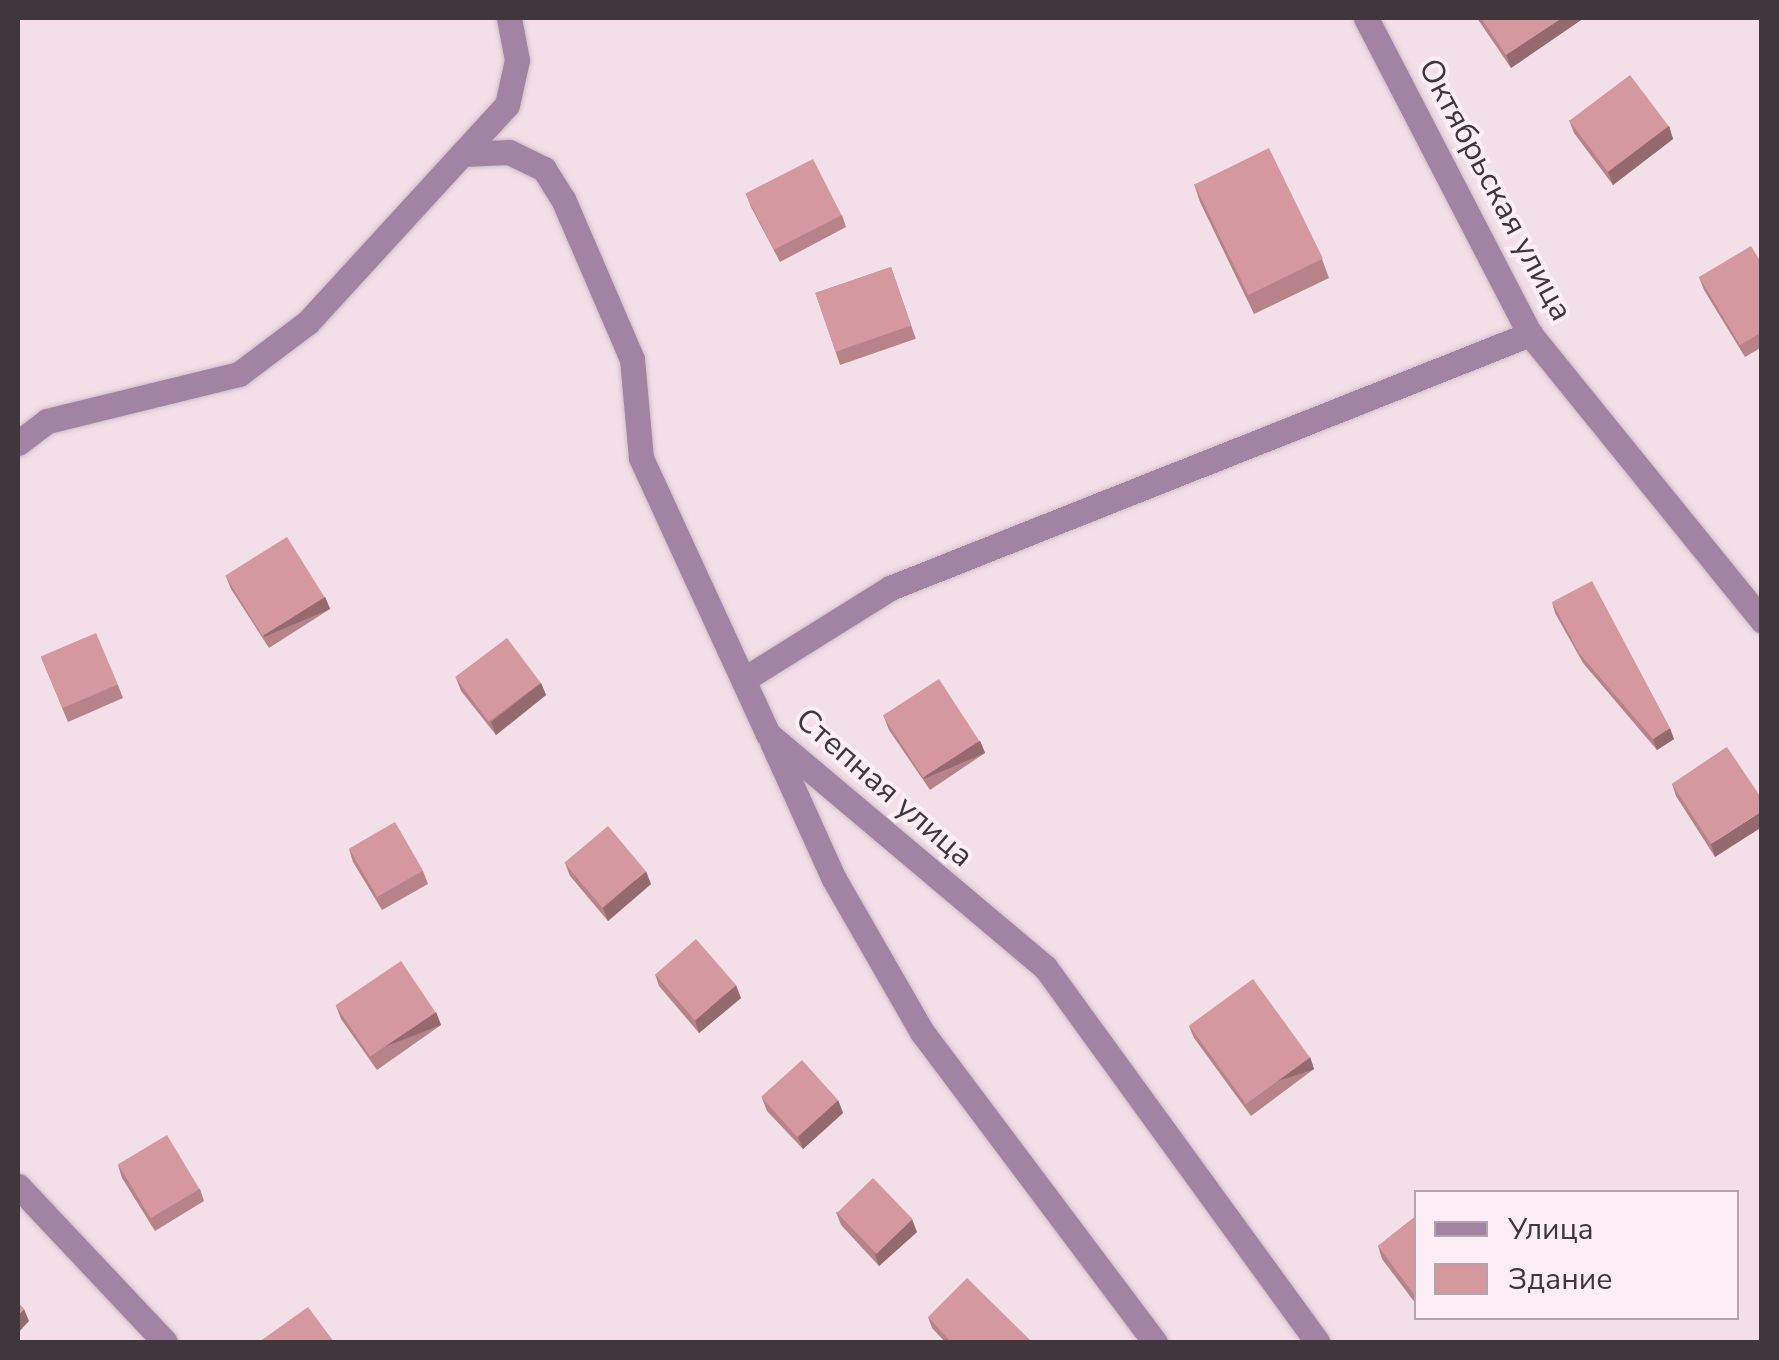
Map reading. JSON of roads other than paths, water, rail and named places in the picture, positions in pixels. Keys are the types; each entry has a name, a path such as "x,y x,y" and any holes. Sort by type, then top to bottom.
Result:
{"street":[{"path":"18,443 47,420 239,374 308,322 507,105 517,60 509,18"},
{"name":"Октябрьская улица","path":"1366,18 1530,334 1762,621"},
{"name":"Степная улица","path":"462,154 510,152 544,169 563,199 632,359 641,458 682,562 746,678 768,734 1045,967 1316,1342"},
{"path":"746,678 890,588 1530,334"},
{"path":"768,734 834,879 922,1032 1155,1342"},
{"path":"18,1186 166,1342"}]}
